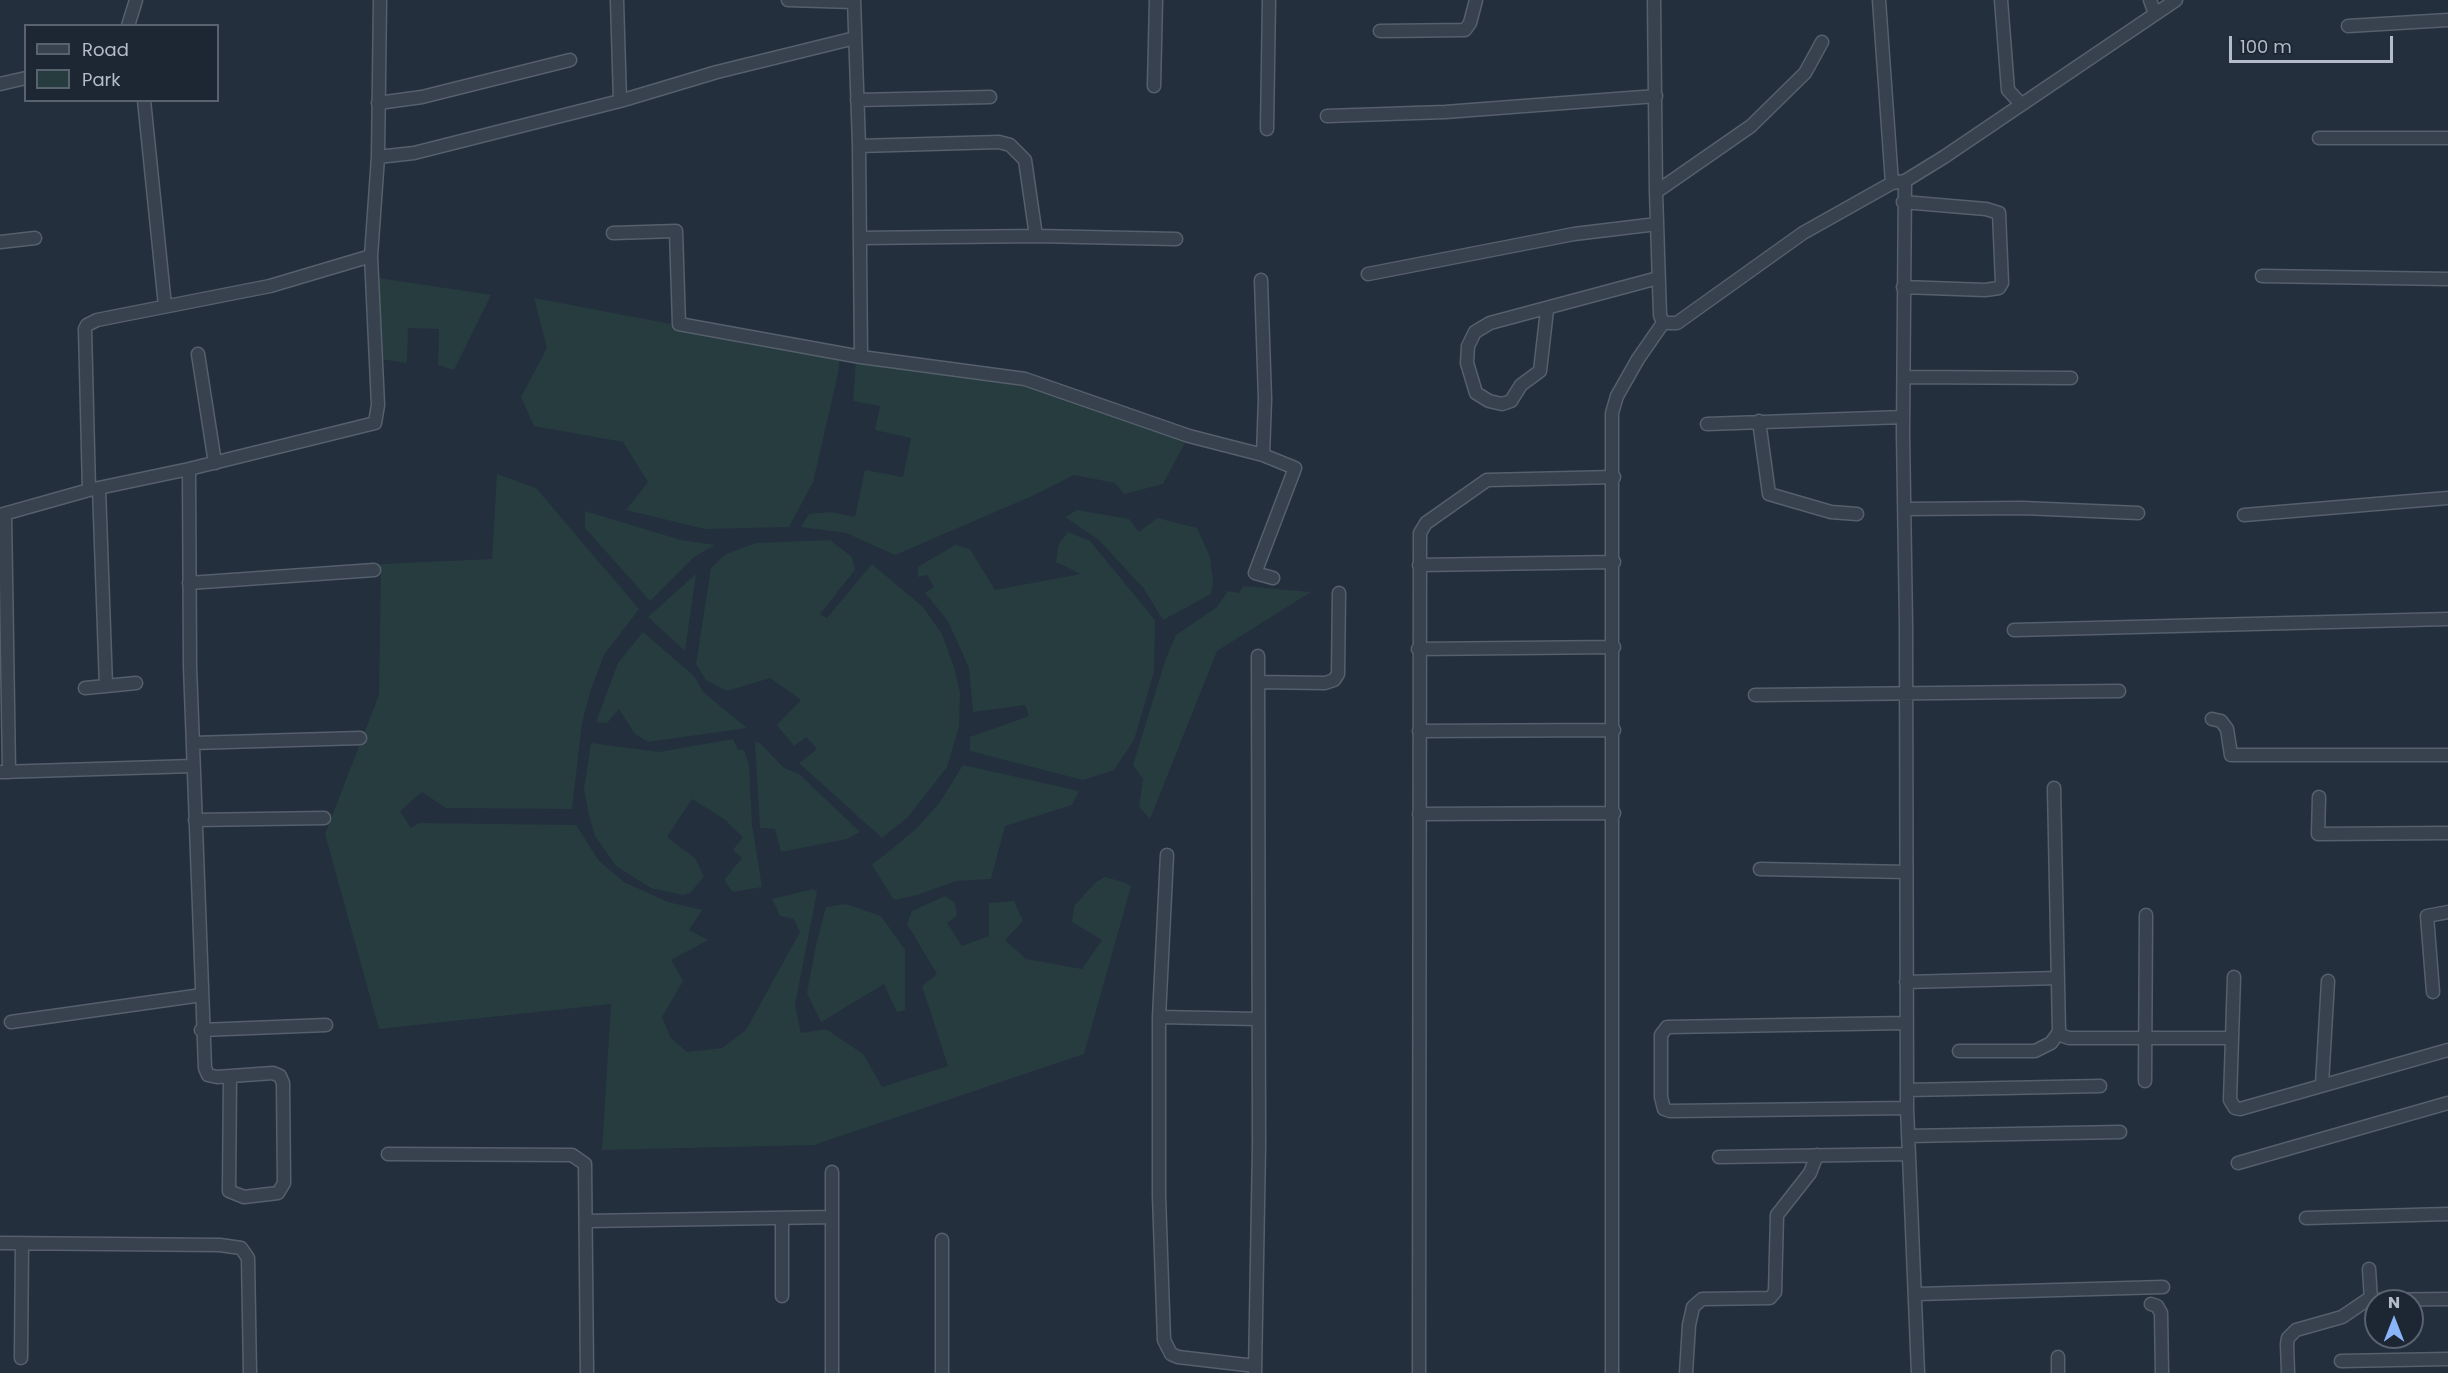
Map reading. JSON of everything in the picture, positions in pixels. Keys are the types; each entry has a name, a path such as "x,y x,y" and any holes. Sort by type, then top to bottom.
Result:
{"street":[{"path":"130,23 136,0"},
{"path":"193,766 5,772 3,514 94,489 215,463 375,423 378,405 371,256 378,157 380,0"},
{"path":"617,0 620,101"},
{"path":"788,0 854,1 859,146 861,357"},
{"path":"1154,86 1156,0"},
{"path":"1267,129 1269,0"},
{"path":"1380,31 1465,30 1470,23 1476,0"},
{"path":"1653,0 1658,278 1660,315 1663,322"},
{"path":"1879,0 1898,182 1903,202 1907,693 1907,1108 1917,1294 1918,1373"},
{"path":"2001,0 2008,90 2021,104"},
{"path":"2150,0 2155,14"},
{"path":"1663,322 1677,323 1803,233 1898,182 2021,104 2176,0"},
{"path":"2348,26 2448,20"},
{"path":"378,157 414,153 620,101 717,72 855,38"},
{"path":"1656,192 1751,126 1805,74 1822,42"},
{"path":"378,103 422,97 570,60"},
{"path":"0,84 24,78"},
{"path":"1327,116 1445,112 1656,96"},
{"path":"857,100 990,97"},
{"path":"144,102 165,306"},
{"path":"2319,138 2448,138"},
{"path":"859,146 999,142 1010,145 1025,160 1036,236"},
{"path":"1903,202 1986,209 1999,213 2002,283 1999,288 1985,290 1903,287"},
{"path":"1368,274 1574,234 1657,224"},
{"path":"613,233 676,231 679,324 861,357 1026,379 1189,436 1263,455 1295,468 1255,573 1273,578"},
{"path":"860,238 1036,236 1176,240"},
{"path":"0,242 35,238"},
{"path":"106,686 85,329 90,322 97,320 270,286 371,256"},
{"path":"2262,276 2448,279"},
{"path":"1547,310 1540,371 1521,385 1510,401 1502,404 1489,401 1476,393 1467,363 1468,346 1475,333 1490,323 1547,310 1658,278"},
{"path":"1262,280 1265,399 1263,455"},
{"path":"1612,1373 1614,477 1612,413 1617,396 1663,322"},
{"path":"198,354 215,463"},
{"path":"1904,377 2071,378"},
{"path":"1707,424 1903,417"},
{"path":"1759,422 1769,494 1831,512 1857,514"},
{"path":"189,469 193,766 202,995 201,1030 206,1072 212,1076 230,1077 273,1073 282,1078 284,1184 278,1192 244,1197 229,1191 230,1077"},
{"path":"1419,1373 1418,649 1422,527 1487,480 1614,477"},
{"path":"2244,515 2448,498"},
{"path":"1905,509 2023,508 2138,513"},
{"path":"1419,565 1614,562"},
{"path":"189,583 374,570"},
{"path":"1258,682 1325,683 1334,680 1338,674 1339,593"},
{"path":"2014,630 2448,619"},
{"path":"1418,649 1614,647"},
{"path":"1167,855 1159,1017 1159,1196 1166,1348 1178,1357 1255,1370 1258,656"},
{"path":"85,688 136,683"},
{"path":"1755,695 2119,691"},
{"path":"2212,719 2221,721 2227,729 2231,755 2448,755"},
{"path":"1419,731 1614,730"},
{"path":"193,743 360,738"},
{"path":"2054,788 2060,1032 2069,1038 2231,1038"},
{"path":"2319,797 2318,834 2448,833"},
{"path":"1419,814 1614,813"},
{"path":"195,820 324,818"},
{"path":"1760,869 1906,872"},
{"path":"2433,992 2427,916 2448,912"},
{"path":"2145,1081 2146,915"},
{"path":"2234,977 2230,1100 2235,1108 2241,1109 2322,1084 2448,1050"},
{"path":"1906,982 2058,978"},
{"path":"2322,1084 2328,981"},
{"path":"11,1022 202,995"},
{"path":"1159,1017 1258,1019"},
{"path":"1906,1023 1667,1027 1661,1035 1661,1097 1664,1109 1670,1111 1907,1108"},
{"path":"201,1030 326,1025"},
{"path":"1959,1051 2035,1051 2051,1043 2060,1032"},
{"path":"1907,1090 2100,1086"},
{"path":"2238,1163 2448,1103"},
{"path":"1908,1136 2120,1132"},
{"path":"388,1154 572,1155 585,1164 587,1373"},
{"path":"1719,1157 1909,1154"},
{"path":"1686,1373 1689,1325 1693,1307 1702,1299 1770,1298 1774,1292 1777,1273 1776,1215 1810,1173 1817,1155"},
{"path":"832,1172 832,1373"},
{"path":"2306,1218 2448,1214"},
{"path":"586,1221 832,1217"},
{"path":"782,1218 782,1296"},
{"path":"942,1240 942,1373"},
{"path":"0,1243 220,1245 241,1248 248,1258 250,1373"},
{"path":"21,1358 22,1243"},
{"path":"2369,1269 2370,1289"},
{"path":"1917,1294 2163,1287"},
{"path":"2424,1299 2448,1299"},
{"path":"2151,1304 2157,1306 2161,1313 2162,1373"},
{"path":"2288,1373 2287,1344 2291,1333 2342,1317 2364,1304"},
{"path":"2058,1357 2058,1373"},
{"path":"2341,1361 2448,1359"}],"green space":[{"path":"379,278 491,295 454,370 438,365 439,329 408,328 407,363 380,359"},
{"path":"534,298 840,356 838,374 813,482 789,527 705,529 626,510 648,482 623,442 534,426 521,397 547,348"},
{"path":"856,359 1031,388 1186,441 1163,484 1124,494 1115,483 1074,475 1032,496 895,555 846,533 801,527 809,514 831,512 855,517 865,470 903,477 911,438 875,430 880,406 853,401"},
{"path":"497,474 536,488 639,609 604,655 591,689 582,723 572,809 446,808 422,792 400,811 411,828 419,823 576,825 599,861 624,882 668,902 702,910 689,930 708,940 671,960 683,981 662,1017 671,1038 687,1052 722,1048 746,1030 800,932 794,919 780,916 772,899 813,889 817,892 795,1005 801,1033 826,1029 863,1054 882,1087 948,1066 922,986 937,974 907,924 912,911 945,896 955,903 957,916 947,923 962,946 989,936 989,903 1014,901 1023,921 1005,940 1026,959 1082,969 1102,940 1072,922 1074,906 1096,882 1105,877 1123,882 1131,886 1084,1054 814,1145 602,1150 611,1004 379,1029 325,834 379,695 381,564 492,559"},
{"path":"1077,510 1129,519 1139,532 1157,518 1197,528 1210,557 1213,582 1211,594 1163,620 1144,589 1099,540 1065,517"},
{"path":"585,511 681,540 715,545 694,557 650,601 585,528"},
{"path":"1068,532 1090,541 1155,620 1154,672 1134,740 1114,770 1083,780 970,751 970,737 1029,716 1025,705 973,712 969,668 948,621 925,593 934,587 927,575 918,577 918,567 955,545 970,549 995,590 1081,574 1056,562 1059,544"},
{"path":"830,540 852,557 855,570 820,614 827,618 872,564 923,607 942,634 954,667 960,693 959,727 947,767 908,817 882,838 799,763 817,749 806,737 794,746 777,725 801,700 770,678 727,691 706,680 696,664 711,568 726,554 756,543"},
{"path":"696,574 685,651 648,617"},
{"path":"1243,586 1311,592 1217,651 1150,819 1139,807 1143,779 1133,765 1166,658 1176,635 1217,607 1228,591 1239,593"},
{"path":"643,632 694,676 703,692 747,728 648,742 635,734 619,709 607,723 596,722 618,663"},
{"path":"733,739 738,750 744,750 749,765 752,825 762,887 733,892 724,880 742,858 733,850 743,837 724,819 692,799 667,837 695,858 704,877 690,893 683,895 651,888 616,866 595,836 589,815 584,789 591,743 659,752"},
{"path":"755,742 760,743 784,768 799,774 860,832 847,839 781,852 775,829 760,828"},
{"path":"963,765 1079,791 1072,805 1005,826 991,879 956,881 917,895 894,900 872,865 917,828 940,802"},
{"path":"846,904 881,916 905,950 905,1010 897,1012 884,984 821,1022 807,993 816,945 826,907"}]}
